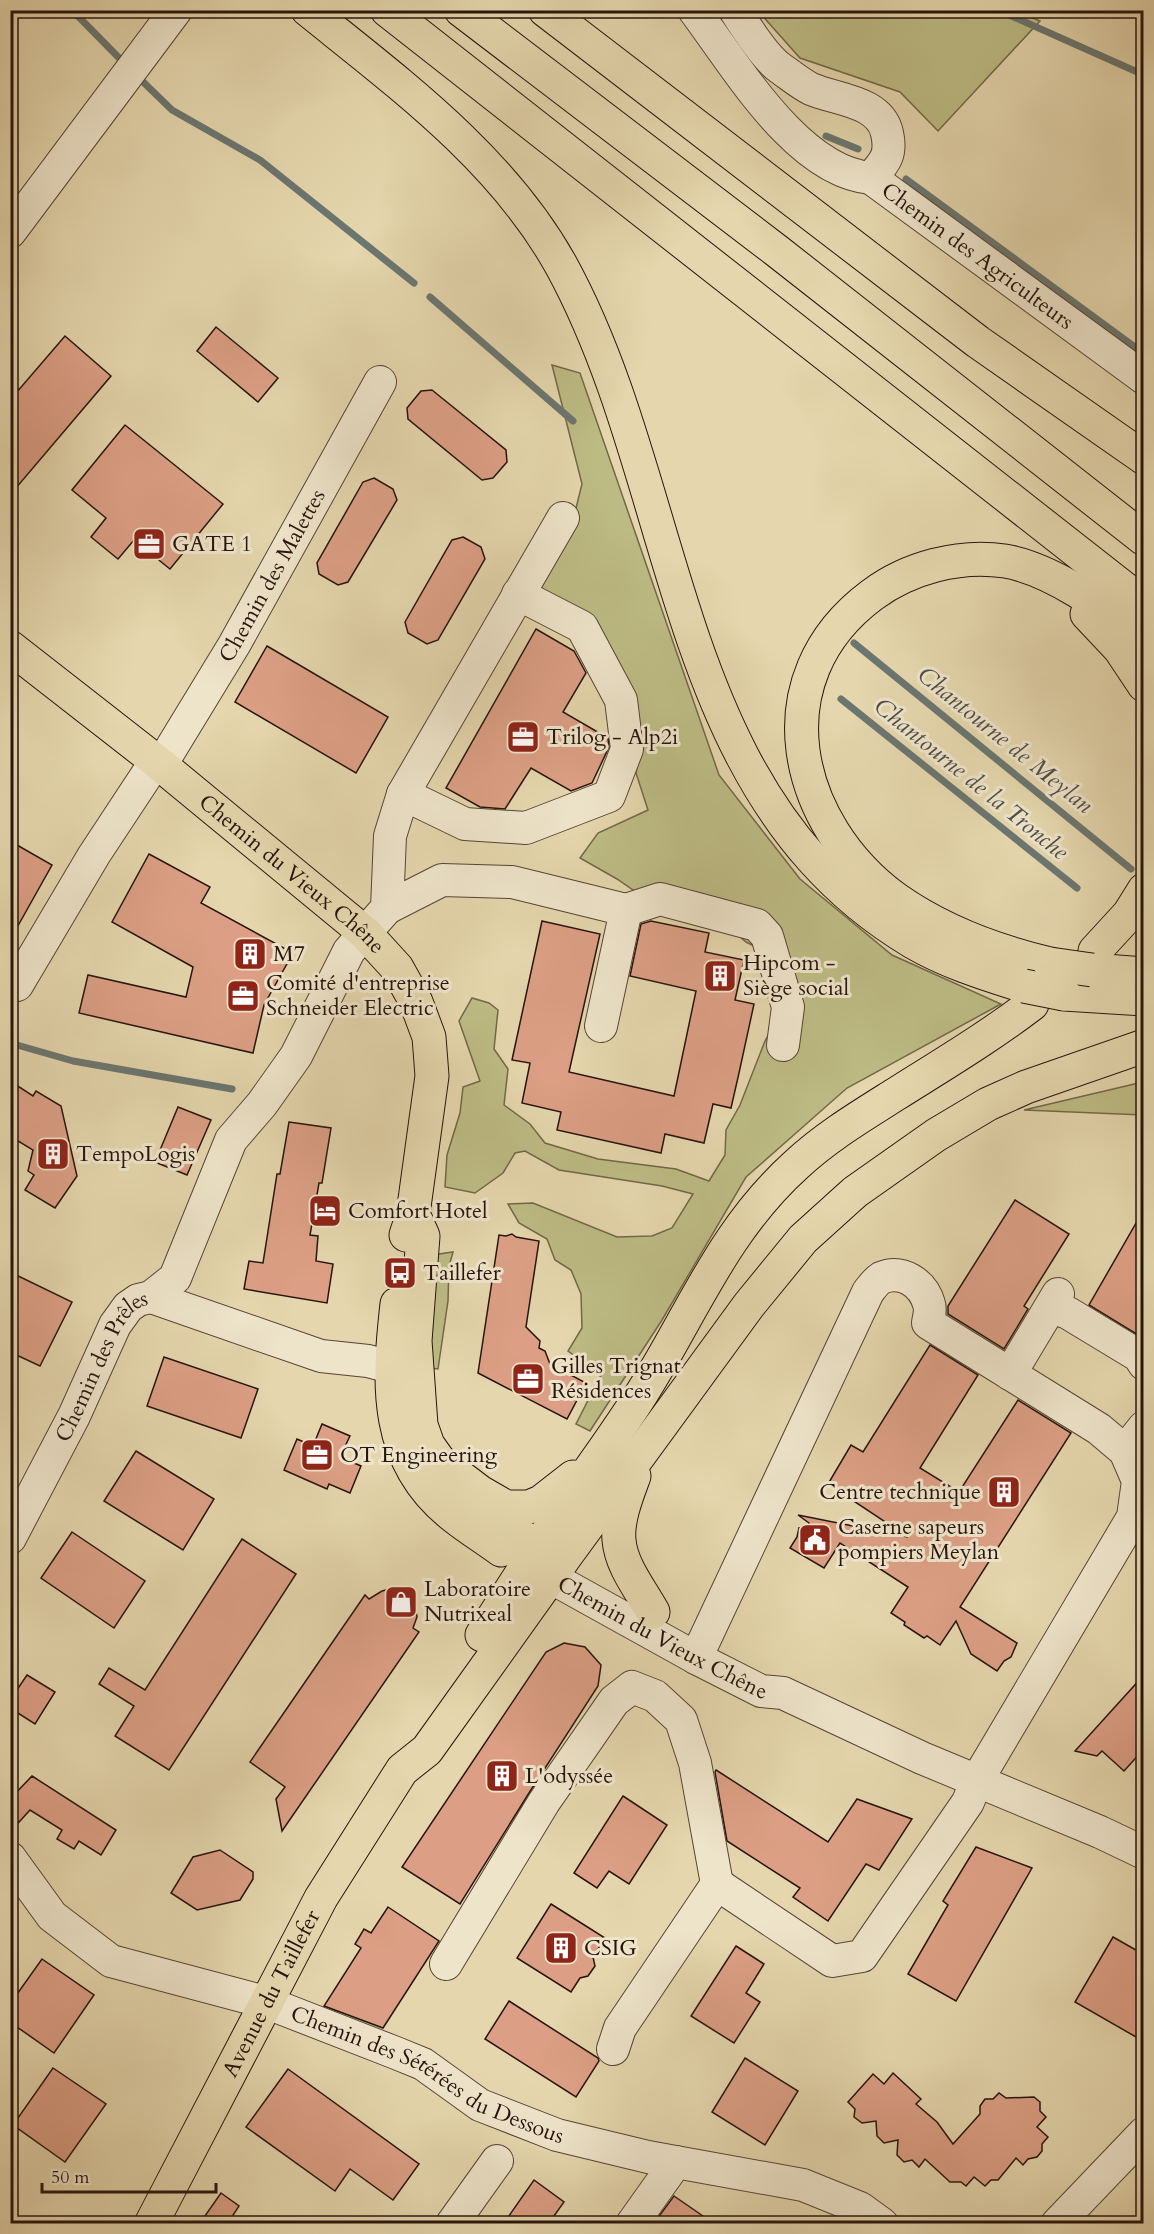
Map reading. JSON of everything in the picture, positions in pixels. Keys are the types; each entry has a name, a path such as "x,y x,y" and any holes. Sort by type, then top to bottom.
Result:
{"main road":[{"path":"308,10 451,129 532,219 560,264 600,350 623,414 711,690 738,750 777,817 807,854 839,886 912,941 1028,995 1064,994 1143,999"},
{"path":"387,10 1143,604"},
{"path":"461,10 777,251 1143,539"},
{"path":"545,10 978,342 1143,458"},
{"path":"1143,636 1068,586 1029,569 980,559 949,562 912,572 865,600 849,614 830,637 808,681 801,738 808,780 825,820 850,855 880,885 914,911 942,926 1006,953 1050,963 1093,961 1143,974"},
{"path":"1029,569 1070,598 1094,620 1120,649 1143,685"},
{"name":"Chemin du Vieux Chêne","path":"10,648 158,763 364,933 397,968 416,1002 429,1037 432,1076 413,1214 405,1238 391,1367 395,1421 407,1457 417,1477 455,1518 508,1554 544,1563"},
{"path":"1093,961 1129,914 1143,890"},
{"path":"544,1563 600,1454 641,1395 674,1341 698,1292 724,1249 767,1192 798,1163 846,1125 995,1032 1028,995"},
{"path":"544,1563 641,1454 749,1305 796,1247 855,1191 936,1135 988,1104 1026,1087 1136,1051"},
{"name":"Chemin du Vieux Chêne","path":"413,1214 423,1236 415,1341 421,1425 428,1444 454,1483 544,1563"},
{"path":"438,1460 480,1492 506,1507 515,1508 529,1507 541,1502 600,1454"},
{"path":"641,1454 627,1495 619,1540 627,1566 653,1612"},
{"name":"Avenue du Taillefer","path":"151,2223 321,1898 402,1770 427,1750 544,1563"}],"street":[{"path":"10,232 176,10"},
{"path":"694,10 770,114 791,134 816,155 846,172 858,177 871,178"},
{"name":"Chemin des Agriculteurs","path":"735,10 777,66 811,88 856,103 885,123 890,147 883,164 871,178 1143,378"},
{"name":"Chemin des Malettes","path":"17,985 94,855 158,763 167,755 234,645 380,382"},
{"path":"1071,408 1143,473"},
{"path":"387,908 390,836 404,794 562,518"},
{"path":"404,794 465,824 526,828 609,796 627,750 621,700 582,627 518,594"},
{"path":"152,1297 175,1278 231,1140 262,1104 296,1056 349,951 387,908 442,880 512,882 626,910 660,899 757,925 767,936 788,1007 783,1045"},
{"path":"601,1026 626,910"},
{"path":"700,1649 868,1292 879,1279 894,1274 909,1277 922,1289 930,1305 928,1323 1099,1429 1134,1439 1138,1480 1133,1518 976,1782 968,1802 862,1956 832,1961 717,1884"},
{"name":"Chemin des Prêles","path":"10,1538 75,1416 115,1324 128,1307 138,1300 152,1297 321,1356 369,1361 391,1367"},
{"path":"1010,1374 1054,1301 1068,1313 1138,1356 1143,1364"},
{"name":"Chemin du Vieux Chêne","path":"544,1563 653,1612 700,1649"},
{"name":"Chemin du Vieux Chêne","path":"544,1563 700,1649 770,1677 783,1693 976,1782 1100,1832 1143,1853"},
{"path":"446,1964 544,1802 614,1701 633,1687 655,1696 681,1720 695,1763 717,1884 620,2028 613,2049"},
{"name":"Chemin des Sétérées du Dessous","path":"10,1858 52,1916 111,1960 265,2002 423,2064 480,2105 556,2135 676,2162 803,2185 860,2208 882,2223"},
{"path":"1057,2223 1143,2133"},
{"path":"452,2223 497,2161"},
{"path":"632,2223 676,2162"}],"shaded area":[{"path":"1015,10 1040,21 938,131 900,92 800,58 758,11"},
{"path":"552,365 580,373 719,775 800,879 892,955 1001,1004 847,1088 746,1177 662,1320 590,1431 576,1424 601,1375 568,1351 582,1328 581,1294 571,1270 555,1260 547,1239 519,1223 508,1204 533,1203 617,1237 652,1236 672,1228 693,1194 662,1186 559,1170 525,1151 515,1153 503,1173 475,1193 445,1187 447,1155 460,1113 463,1087 480,1081 459,1021 472,998 489,1003 498,1010 494,1049 508,1069 504,1105 530,1124 545,1143 598,1159 676,1169 709,1181 725,1155 726,1130 740,1105 765,1041 795,987 784,961 746,942 721,920 636,892 580,858 598,833 648,810 636,773 641,746 573,633 532,608 548,560 569,536 582,484"},
{"path":"1143,1082 1143,1115 1024,1110"},
{"path":"453,1252 449,1266 448,1301 438,1369 422,1367 428,1274 439,1254"}],"building":[{"path":"216,327 278,378 258,402 197,351"},
{"path":"65,336 111,376 10,495 10,400"},
{"path":"432,390 506,450 507,462 493,478 482,480 408,419 407,408 421,391"},
{"path":"125,425 223,504 170,569 134,540 118,559 91,537 106,518 72,490"},
{"path":"374,478 393,489 397,500 348,582 338,585 319,574 317,563 363,482"},
{"path":"463,537 481,547 485,559 438,640 427,644 408,633 405,622 452,540"},
{"path":"536,629 574,651 586,673 563,712 608,738 609,747 592,783 571,791 531,768 505,809 480,807 446,788"},
{"path":"267,646 388,717 356,773 235,702"},
{"path":"10,841 52,865 10,940"},
{"name":"M7","path":"149,854 210,887 201,903 293,953 264,1005 253,1053 79,1013 88,975 186,997 193,967 112,922"},
{"path":"542,921 600,934 569,1072 674,1096 696,991 630,976 641,924 651,921 709,933 705,952 744,960 735,1000 754,1004 739,1073 731,1108 713,1104 704,1143 665,1134 661,1153 557,1130 561,1112 522,1103 530,1063 512,1060"},
{"name":"TempoLogis","path":"10,1081 33,1096 36,1091 61,1106 77,1176 55,1208 25,1190 34,1175 28,1171 33,1150 10,1136"},
{"path":"178,1107 211,1120 187,1175 155,1162"},
{"path":"289,1122 331,1128 310,1235 318,1236 316,1261 333,1264 327,1303 244,1289 249,1261 263,1263 277,1174 280,1174"},
{"path":"1015,1200 1069,1234 1024,1306 1028,1309 1004,1349 948,1314 948,1306"},
{"path":"1143,1211 1143,1338 1089,1305"},
{"path":"512,1234 516,1237 539,1241 526,1327 540,1341 539,1348 545,1351 550,1364 586,1383 567,1419 478,1373 499,1235"},
{"path":"10,1272 72,1302 40,1366 10,1352"},
{"name":"Centre technique","path":"930,1345 978,1375 920,1468 959,1492 1018,1400 1071,1433 960,1607 1017,1643 1011,1657 1004,1661 997,1671 971,1654 956,1621 940,1645 904,1625 905,1622 891,1613 908,1587 840,1543 824,1568 790,1548 797,1537 799,1528 807,1530 809,1523 798,1515 908,1537 828,1484 851,1445 863,1452"},
{"path":"164,1357 258,1389 241,1438 147,1406"},
{"name":"OT Engineering","path":"322,1424 350,1436 340,1457 361,1466 350,1493 329,1484 327,1489 284,1470 297,1439 313,1446"},
{"path":"136,1451 214,1499 183,1550 104,1501"},
{"path":"72,1532 145,1581 114,1628 41,1578"},
{"path":"242,1539 296,1574 169,1770 115,1736 134,1706 99,1684 109,1668 145,1690"},
{"path":"390,1589 400,1591 412,1599 417,1617 413,1628 419,1632 282,1831 276,1799 285,1787 250,1762 365,1595 369,1599"},
{"name":"L'odyssée","path":"564,1643 585,1647 601,1665 598,1686 460,1904 402,1867 546,1652"},
{"path":"27,1675 55,1692 35,1724 10,1708 10,1700"},
{"path":"1143,1676 1143,1750 1124,1771 1102,1751 1097,1756 1075,1751"},
{"path":"716,1770 828,1842 857,1799 912,1819 879,1870 866,1864 828,1921 793,1897 800,1888 727,1841"},
{"path":"32,1776 116,1830 101,1855 79,1841 74,1849 57,1839 62,1830 30,1810 10,1832 10,1799"},
{"path":"623,1796 667,1825 629,1884 609,1871 597,1888 574,1873"},
{"path":"976,1847 1032,1868 956,2001 908,1974 948,1905 943,1901"},
{"path":"220,1850 253,1872 253,1879 240,1900 197,1910 171,1893 193,1857"},
{"name":"CSIG","path":"551,1904 605,1938 593,1957 595,1966 588,1976 580,1978 571,1992 517,1958"},
{"path":"388,1907 439,1941 383,2028 324,2006 361,1948 355,1944 364,1929 371,1933"},
{"path":"1113,1937 1143,1954 1143,2041 1075,2002"},
{"path":"736,1946 764,1964 746,1993 760,2002 734,2043 691,2016"},
{"path":"42,1959 94,1995 54,2053 10,2022 10,2004"},
{"path":"509,2001 598,2058 599,2061 576,2097 485,2039"},
{"path":"745,2058 798,2091 765,2145 712,2112"},
{"path":"53,2068 106,2104 65,2162 13,2125"},
{"path":"288,2069 419,2164 393,2200 350,2169 335,2191 246,2127"},
{"path":"893,2073 921,2099 916,2104 937,2122 953,2144 980,2114 980,2106 985,2099 993,2099 999,2093 1006,2098 1034,2097 1040,2102 1040,2111 1046,2117 1037,2127 1048,2137 1042,2144 1042,2151 1037,2157 1028,2159 1023,2165 1016,2158 998,2180 991,2180 985,2186 974,2177 966,2186 961,2182 950,2182 925,2159 919,2167 912,2160 904,2162 897,2155 898,2140 884,2143 877,2136 876,2121 862,2123 854,2117 855,2109 848,2102 873,2074 884,2084"},
{"path":"534,2180 564,2202 549,2223 504,2223"},
{"path":"221,2193 239,2206 228,2223 200,2223"},
{"path":"674,2196 713,2223 654,2223"}],"waterway":[{"name":"Chantourne de Meylan","path":"72,10 125,64"},
{"path":"998,10 1144,75"},
{"name":"Chantourne de Meylan","path":"137,76 172,110 260,160 414,283"},
{"path":"826,136 858,149"},
{"path":"906,179 1139,350"},
{"name":"Chantourne de Meylan","path":"430,297 573,421"},
{"name":"Chantourne de Meylan","path":"854,643 1131,869"},
{"name":"Chantourne de la Tronche","path":"841,699 1077,888"},
{"path":"10,1043 73,1061 232,1089"}],"place":[{"name":"GATE 1","path":"149,544"},
{"name":"Trilog - Alp2i","path":"523,737"},
{"name":"M7","path":"250,954"},
{"name":"Hipcom - Siège social","path":"720,976"},
{"name":"Comité d'entreprise Schneider Electric","path":"243,996"},
{"name":"TempoLogis","path":"53,1154"},
{"name":"Comfort Hotel","path":"325,1211"},
{"name":"Taillefer","path":"400,1273"},
{"name":"Gilles Trignat Résidences","path":"528,1379"},
{"name":"OT Engineering","path":"317,1455"},
{"name":"Centre technique","path":"1004,1492"},
{"name":"Caserne sapeurs pompiers Meylan","path":"815,1540"},
{"name":"Laboratoire Nutrixeal","path":"401,1602"},
{"name":"L'odyssée","path":"502,1776"},
{"name":"CSIG","path":"561,1948"}]}
